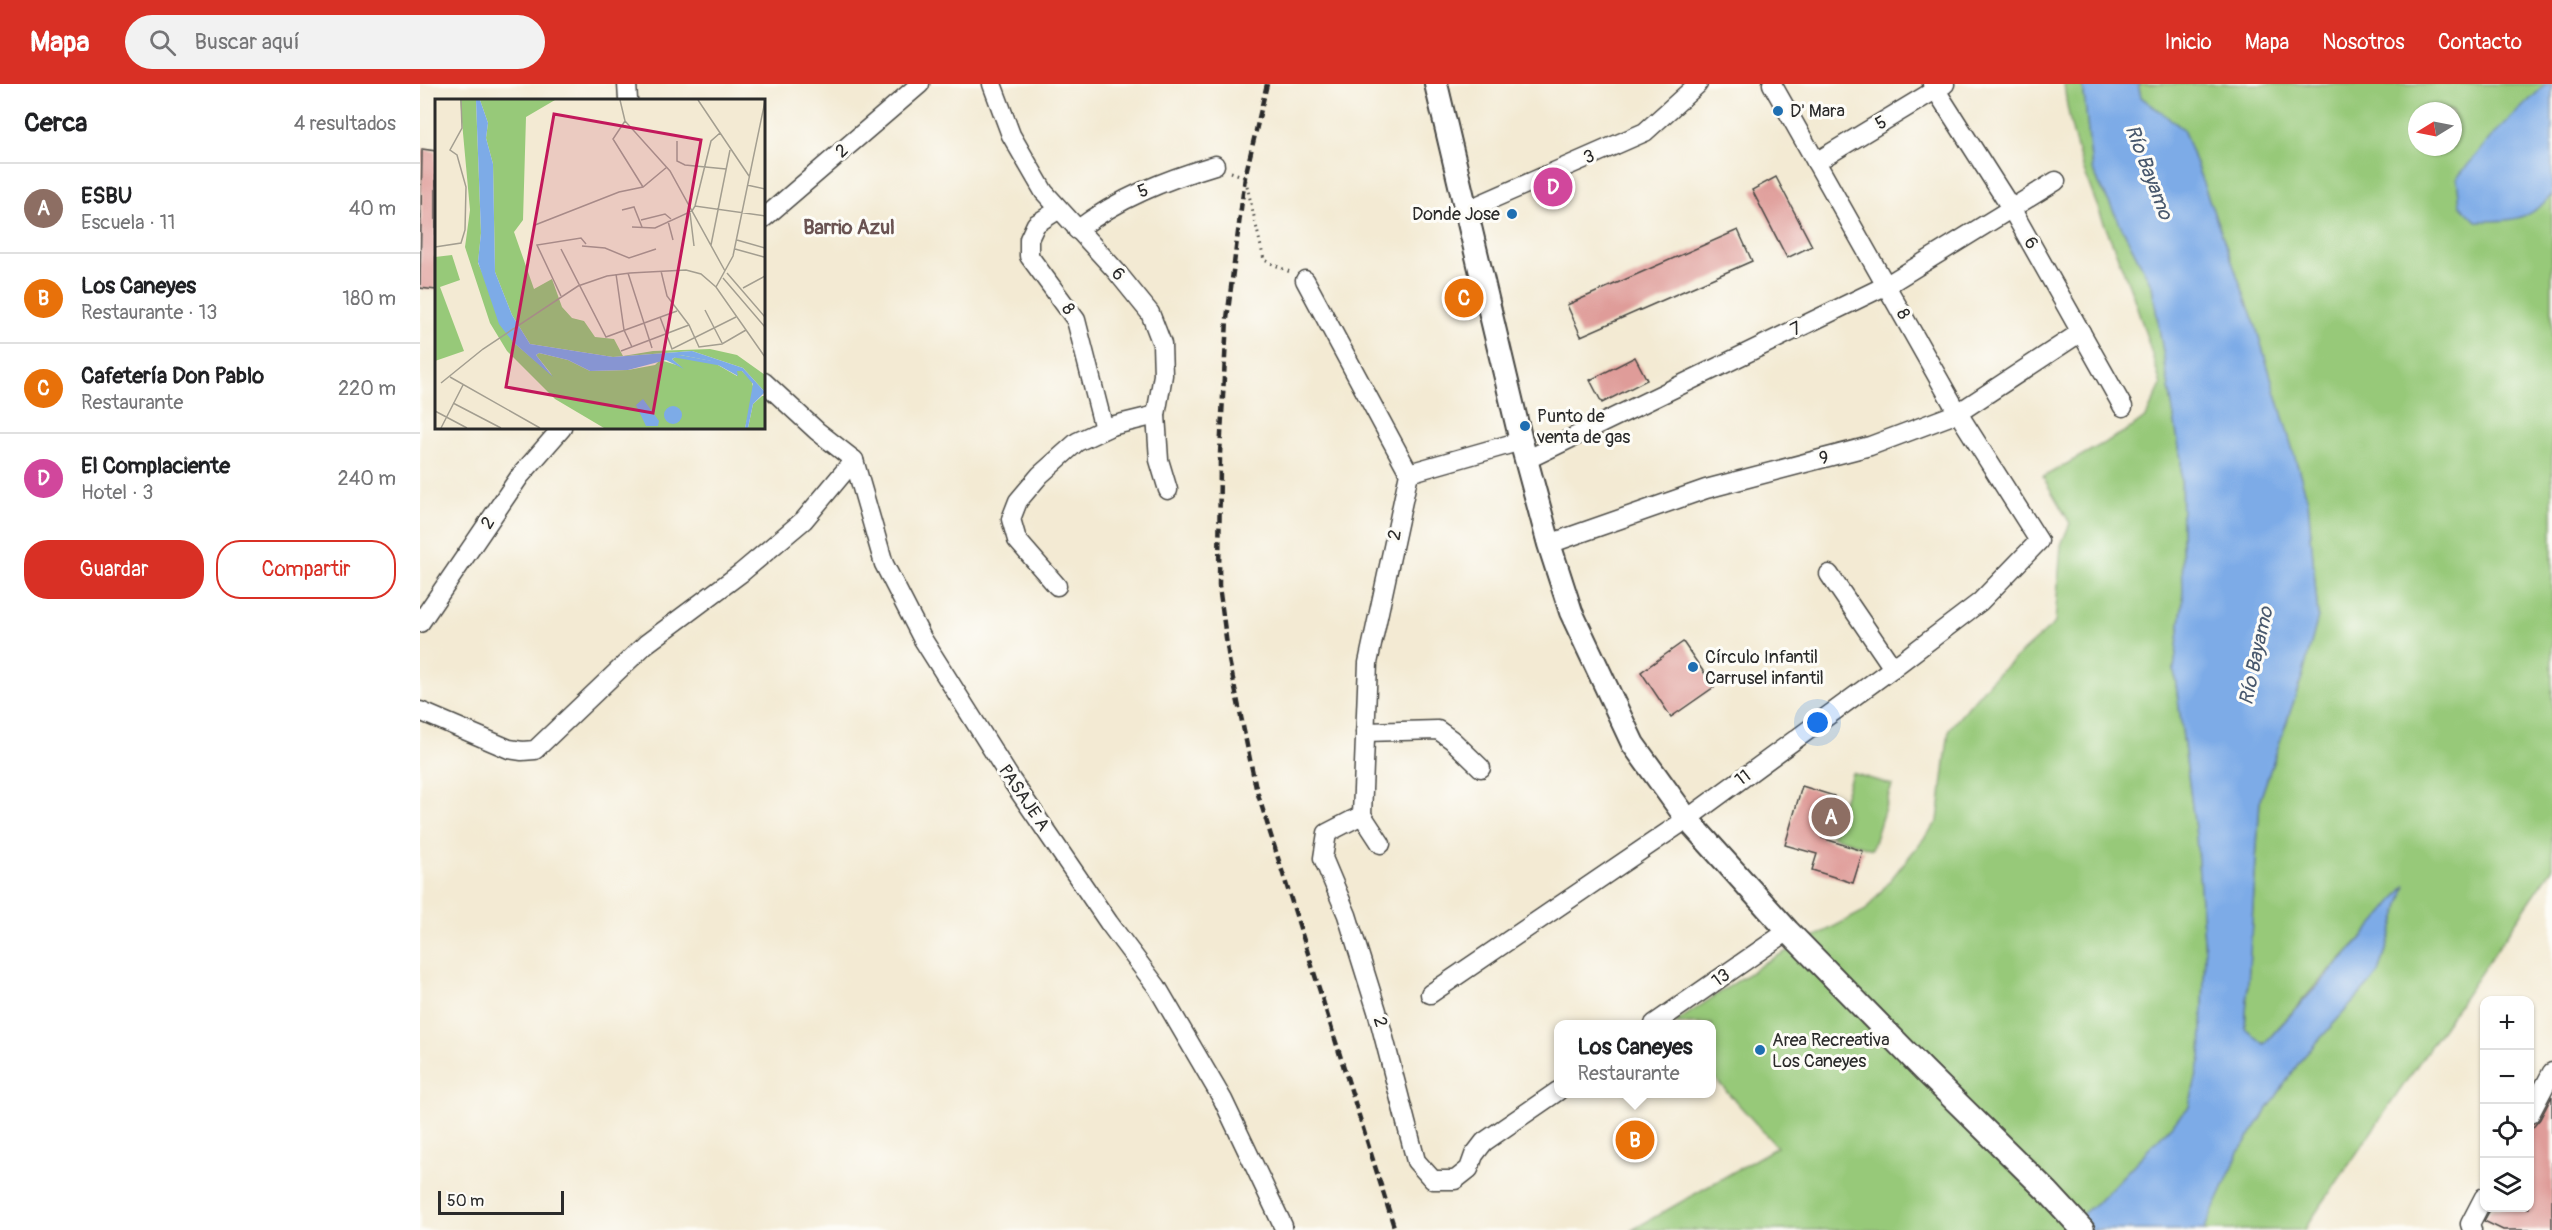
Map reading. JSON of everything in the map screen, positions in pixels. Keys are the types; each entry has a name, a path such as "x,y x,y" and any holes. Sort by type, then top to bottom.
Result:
{"main road":[{"path":"1436,84 1524,451 1550,544 1571,612 1633,744 1687,819 1788,931 2083,1230"}],"street":[{"path":"627,84 628,99"},
{"name":"2","path":"765,217 920,84"},
{"name":"6","path":"992,84 1011,135 1044,192 1116,271 1150,313 1162,344 1163,375 1156,415 1159,459 1168,490"},
{"name":"3","path":"1467,210 1645,132 1698,84"},
{"name":"8","path":"1772,84 1958,413 2039,541"},
{"name":"6","path":"1937,86 2011,208 2123,406"},
{"name":"5","path":"1816,162 1937,86"},
{"name":"5","path":"1077,230 1096,215 1135,194 1179,176 1215,165"},
{"name":"7","path":"1409,472 1524,451 1887,285 2056,181"},
{"name":"8","path":"1058,210 1036,224 1029,239 1029,256 1076,320 1104,429"},
{"path":"1305,280 1409,472"},
{"name":"9","path":"1550,544 1706,489 1870,446 1958,413 2081,332"},
{"path":"420,711 509,749 535,750 646,644 741,573 804,520 854,460 817,431 765,383"},
{"path":"1057,586 1017,540 1011,519 1018,501 1040,475 1077,442 1104,429 1156,415"},
{"name":"2","path":"420,623 520,476 561,429"},
{"name":"PASAJE A","path":"854,460 884,564 922,638 1012,781 1108,923 1157,987 1223,1100 1283,1226"},
{"name":"2","path":"1409,472 1368,663 1362,815 1327,833 1323,858 1347,915 1374,1001 1416,1161 1433,1180 1455,1180 1469,1168 1474,1155 1484,1142 1554,1094"},
{"name":"11","path":"1430,994 1687,819 1893,668 1980,602 2039,541"},
{"path":"1829,574 1893,668"},
{"path":"1365,732 1438,730 1481,768"},
{"path":"1362,815 1381,844"},
{"name":"13","path":"1660,1020 1788,931"},
{"path":"2534,1105 2552,1072"},
{"path":"2472,1230 2470,1224 2480,1205"}],"path":[{"path":"1215,165 1245,177 1264,260 1305,280"}],"green space":[{"path":"2064,84 2083,84 2092,169 2152,286 2181,459 2183,601 2174,669 2196,836 2205,953 2201,1058 2189,1107 2100,1200 2062,1230 1632,1230 1777,1147 1716,1079 1716,1020 1679,1020 1766,962 1866,910 1938,821 1949,729 1993,678 2055,623 2061,545 2070,523 2043,477 2131,428 2146,417 2161,385 2132,293 2082,165 2068,112"},
{"path":"2138,84 2552,84 2552,869 2304,1230 2204,1230 2240,1150 2300,1061 2379,973 2405,887 2378,921 2314,987 2264,1044 2245,1028 2260,800 2303,674 2318,617 2308,501 2256,327 2183,129 2141,97"},
{"path":"1852,773 1892,785 1872,849 1832,836"}],"water":[{"name":"Río Bayamo","path":"2083,84 2138,84 2141,97 2183,129 2256,327 2308,501 2318,617 2303,674 2260,800 2245,1028 2264,1044 2355,946 2406,885 2379,973 2300,1061 2240,1150 2204,1230 2062,1230 2100,1200 2189,1107 2201,1058 2205,953 2196,836 2174,669 2183,601 2181,459 2152,286 2092,169"},
{"path":"2552,84 2552,195 2526,215 2508,220 2476,221 2460,205 2457,178 2492,136 2545,85"}],"building":[{"path":"422,149 435,151 435,290 420,288"},
{"path":"1776,177 1812,246 1787,258 1752,190"},
{"path":"1738,230 1752,261 1581,336 1567,305"},
{"path":"1635,357 1647,380 1602,403 1590,380"},
{"path":"1683,642 1714,687 1671,717 1641,672"},
{"path":"1802,786 1834,796 1822,838 1863,851 1853,883 1812,870 1817,854 1785,845"},
{"path":"2552,1096 2552,1230 2503,1230 2484,1221 2489,1212 2534,1212 2534,1126"}],"railway":[{"path":"1267,84 1245,177 1227,319 1220,454 1219,586 1229,660 1256,788 1395,1230"}],"place":[{"name":"D' Mara","path":"1778,111"},
{"name":"El Complaciente","path":"1553,187"},
{"name":"Donde Jose","path":"1512,214"},
{"name":"Cafetería Don Pablo","path":"1464,298"},
{"name":"Punto de venta de gas","path":"1525,426"},
{"name":"Círculo Infantil Carrusel infantil","path":"1693,667"},
{"name":"ESBU","path":"1831,817"},
{"name":"Area Recreativa Los Caneyes","path":"1760,1050"},
{"name":"Los Caneyes","path":"1635,1140"}],"district":[{"name":"Barrio Azul","path":"849,227"}]}
